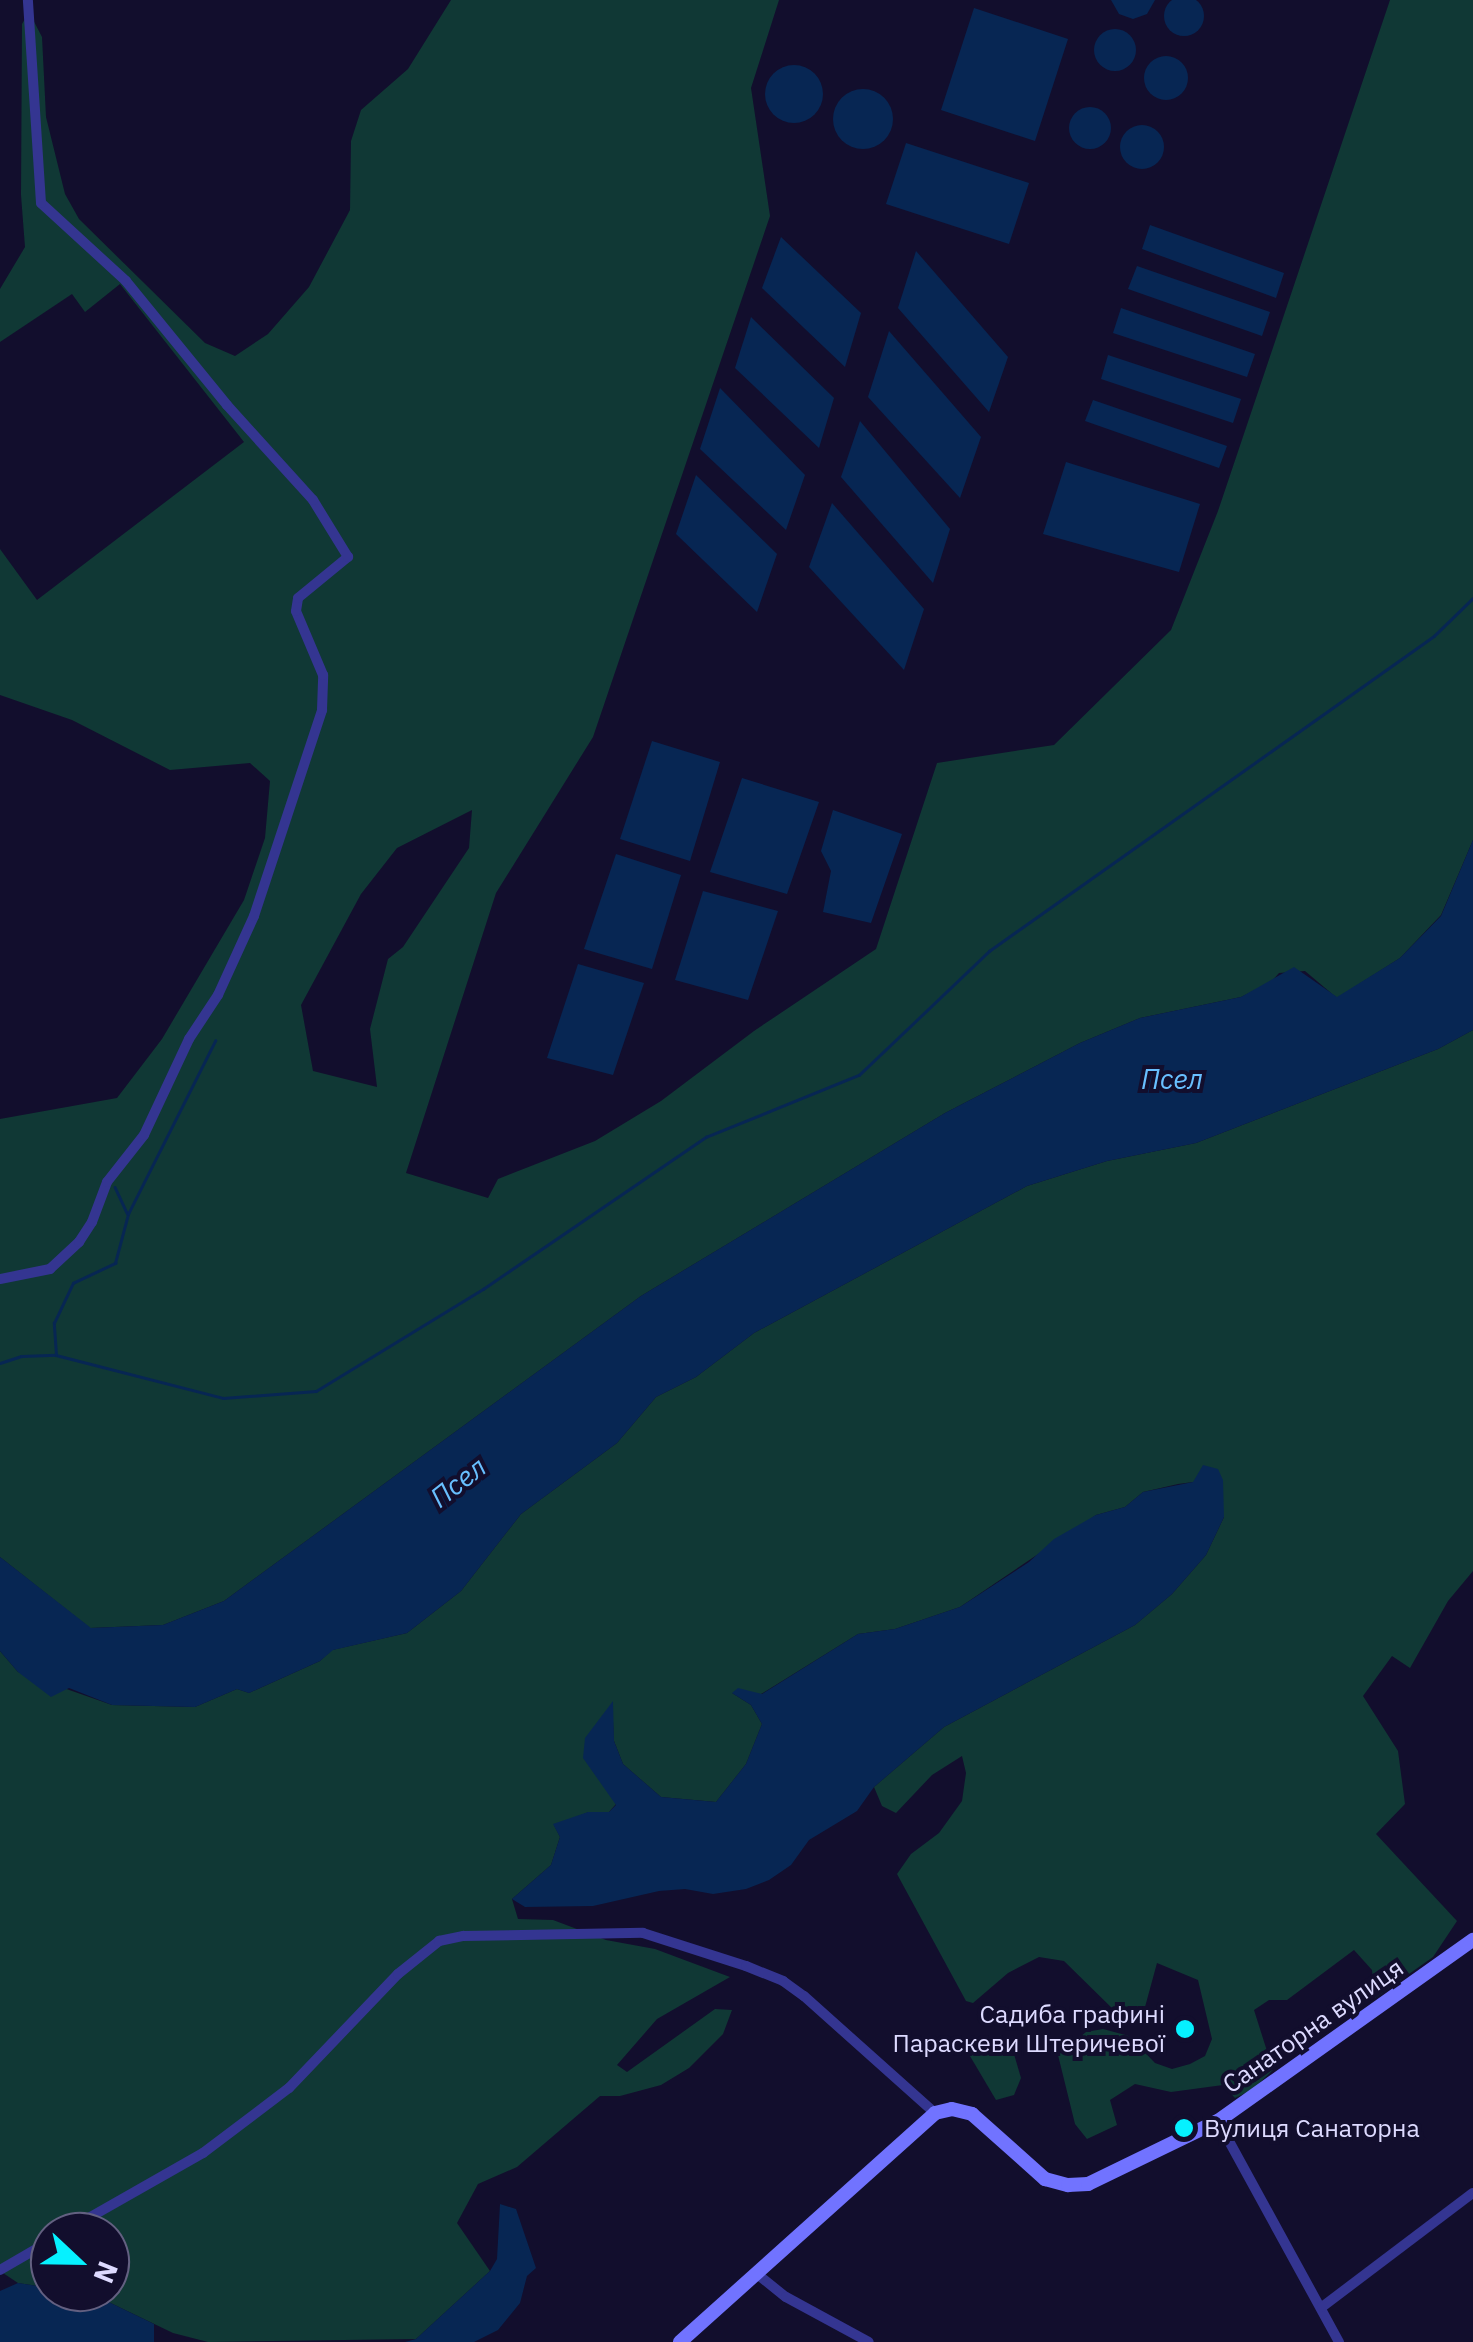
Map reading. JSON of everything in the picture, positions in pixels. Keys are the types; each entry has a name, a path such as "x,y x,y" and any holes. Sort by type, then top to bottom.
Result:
{"main road":[{"name":"Санаторна вулиця","path":"935,2112 952,2109 972,2114 1033,2170 1058,2184 1078,2186 1119,2172 1218,2121 1473,1940"},
{"path":"680,2342 935,2112"}],"street":[{"path":"0,1278 50,1269 79,1242 107,1182 144,1135 188,1039 218,994 254,916 322,710 323,675 296,611 298,598 348,557 313,500 227,406 126,281 42,203 28,0"},
{"path":"98,2212 217,2142 289,2088 398,1974 439,1941 462,1936 643,1933 746,1966 783,1981 804,1996 935,2112"},
{"path":"1218,2121 1339,2342"},
{"path":"1322,2307 1473,2193"},
{"path":"0,2270 30,2253"},
{"path":"756,2273 786,2297 869,2342"}],"green space":[{"path":"451,0 779,0 751,88 770,216 593,737 496,893 406,1173 488,1198 498,1179 595,1141 661,1101 754,1031 876,949 937,763 1054,745 1171,630 1218,511 1390,0 1473,0 1473,840 1441,915 1400,958 1337,998 1305,971 1279,973 1271,982 1241,997 1140,1018 1080,1043 945,1113 641,1296 224,1601 163,1625 90,1628 0,1557 0,1119 117,1098 162,1039 244,900 265,838 270,781 250,763 170,770 72,720 0,695 0,549 37,600 244,442 120,284 85,312 72,294 0,342 0,289 25,247 21,195 22,24 29,12 42,37 46,117 65,194 79,219 205,343 235,356 268,334 309,287 350,210 351,141 361,110 408,69","holes":["472,810 469,848 403,947 388,959 370,1029 377,1087 313,1071 301,1005 361,894 397,848"]},
{"path":"1473,1030 1473,1571 1448,1601 1410,1668 1392,1656 1363,1696 1398,1751 1405,1804 1376,1834 1457,1921 1433,1957 1375,1998 1372,1970 1354,1950 1287,2000 1269,2000 1254,2010 1273,2070 1252,2090 1235,2098 1223,2085 1171,2092 1135,2084 1110,2100 1117,2125 1087,2139 1075,2124 1058,2055 1086,2032 1103,2029 1129,2036 1155,2063 1172,2069 1205,2056 1212,2039 1198,1980 1157,1963 1145,2007 1119,2015 1064,1961 1039,1957 1008,1973 973,2003 966,2001 897,1874 911,1854 939,1833 962,1801 966,1773 962,1756 932,1775 896,1813 882,1806 874,1787 944,1727 1135,1625 1172,1594 1206,1555 1224,1517 1193,1482 1178,1484 1143,1492 1125,1507 1096,1515 960,1607 895,1629 858,1634 761,1694 732,1693 751,1705 762,1724 746,1764 716,1802 661,1797 623,1764 614,1741 612,1702 616,1804 609,1812 589,1812 554,1825 560,1837 551,1865 512,1899 518,1919 553,1920 606,1940 655,1949 730,1977 657,2019 617,2065 627,2072 715,2009 732,2010 723,2034 689,2068 661,2085 620,2096 600,2096 517,2167 478,2184 457,2223 490,2271 416,2339 208,2342 173,2333 129,2312 130,2212 30,2212 30,2285 18,2283 0,2271 0,1651 18,1672 112,1705 195,1707 237,1689 249,1693 320,1661 332,1650 407,1633 461,1591 521,1514 617,1443 656,1397 696,1377 754,1333 1027,1186 1107,1161 1196,1143 1438,1049"},
{"path":"1000,2035 1011,2044 1021,2078 1014,2095 996,2100 967,2051 981,2038"}],"water":[{"path":"1184,-4 1198,2 1204,16 1198,30 1184,36 1170,30 1164,16 1170,2"},
{"path":"1111,0 1155,0 1147,14 1133,19 1119,14"},
{"path":"974,8 1068,39 1035,141 941,110"},
{"path":"1115,29 1130,35 1136,50 1130,65 1115,71 1100,65 1094,50 1100,35"},
{"path":"1166,56 1181,63 1188,78 1181,93 1166,100 1151,93 1144,78 1151,63"},
{"path":"794,65 815,73 823,94 815,115 794,123 773,115 765,94 773,73"},
{"path":"863,89 884,98 893,119 884,140 863,149 842,140 833,119 842,98"},
{"path":"1090,107 1105,113 1111,128 1105,143 1090,149 1075,143 1069,128 1075,113"},
{"path":"1142,125 1157,132 1164,147 1157,162 1142,169 1127,162 1120,147 1127,132"},
{"path":"906,143 1029,183 1009,244 886,204"},
{"path":"1150,225 1284,273 1276,298 1142,249"},
{"path":"781,237 861,313 845,367 762,288"},
{"path":"916,251 1008,357 989,412 898,308"},
{"path":"1137,266 1270,312 1262,336 1128,289"},
{"path":"1121,308 1255,354 1247,377 1113,333"},
{"path":"751,317 834,398 819,448 735,368"},
{"path":"889,331 981,437 960,498 868,397"},
{"path":"1108,355 1241,399 1233,423 1101,379"},
{"path":"720,388 805,475 786,530 700,449"},
{"path":"1093,400 1227,446 1219,468 1085,421"},
{"path":"860,421 950,529 933,583 841,477"},
{"path":"1066,462 1200,504 1179,572 1043,534"},
{"path":"696,475 777,554 757,612 676,534"},
{"path":"832,503 924,609 904,670 809,567"},
{"path":"652,741 720,762 690,861 620,839"},
{"path":"742,778 819,802 787,894 710,872"},
{"path":"833,810 902,834 871,923 823,912 831,871 821,851"},
{"name":"Псел","path":"1473,840 1473,1030 1438,1049 1196,1143 1107,1161 1027,1186 754,1333 696,1377 656,1397 617,1443 521,1514 461,1591 407,1633 333,1650 320,1661 249,1693 237,1689 195,1707 112,1705 69,1688 51,1697 18,1672 0,1651 0,1557 91,1628 163,1625 224,1601 641,1296 945,1113 1080,1043 1140,1018 1241,997 1294,967 1337,997 1400,958 1441,916"},
{"path":"616,854 681,875 652,969 584,949"},
{"path":"703,891 778,911 748,1000 675,980"},
{"path":"578,964 644,983 613,1075 547,1058"},
{"path":"1203,1465 1218,1469 1223,1480 1224,1517 1206,1555 1172,1594 1135,1625 944,1727 874,1787 857,1811 809,1840 791,1865 769,1880 746,1889 713,1894 685,1889 659,1891 593,1906 525,1907 512,1899 551,1865 560,1837 553,1824 588,1812 609,1812 616,1805 583,1758 585,1738 613,1701 614,1741 623,1764 661,1797 716,1802 746,1764 762,1724 751,1705 732,1693 738,1688 762,1694 858,1634 895,1629 960,1607 1029,1562 1054,1539 1096,1515 1125,1507 1143,1492 1193,1482"},
{"path":"500,2204 516,2209 536,2268 527,2276 520,2303 498,2330 474,2342 405,2342 416,2339 490,2271 497,2259"},
{"path":"18,2283 30,2285 30,2312 129,2312 154,2324 154,2342 0,2342 0,2291"}],"waterway":[{"path":"56,1355 223,1398 316,1391 483,1289 706,1137 859,1075 989,951 1434,636 1473,598"},
{"path":"0,1363 21,1356 56,1355 54,1323 73,1283 115,1263 128,1214 215,1041"},
{"path":"115,1187 127,1213"}],"place":[{"name":"Садиба графині Параскеви Штеричевої","path":"1185,2029"},
{"name":"Вулиця Санаторна","path":"1184,2128"}]}
